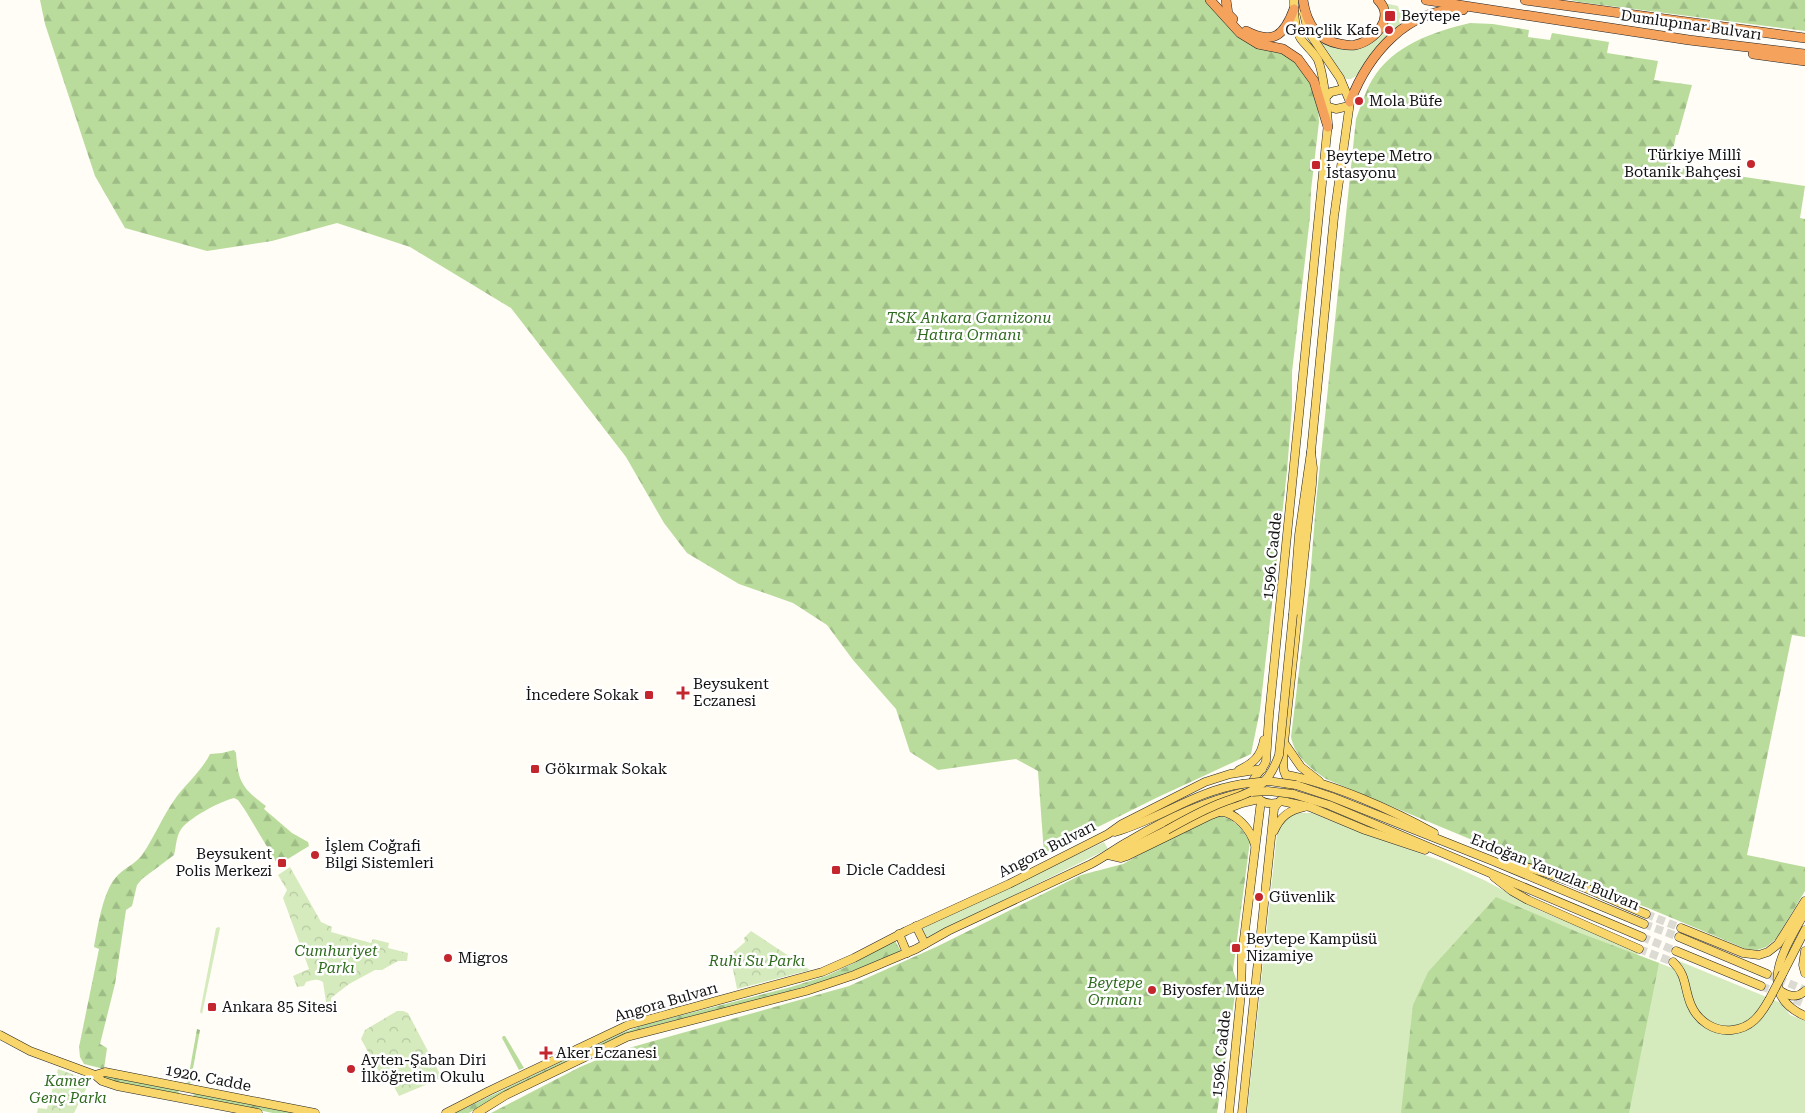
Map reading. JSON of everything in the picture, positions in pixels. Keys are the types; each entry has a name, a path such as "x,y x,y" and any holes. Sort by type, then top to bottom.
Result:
{"highway":[{"path":"1210,0 1240,33 1258,44 1283,49 1298,59 1314,81 1328,127"},
{"path":"1226,0 1228,14 1245,31 1260,38 1279,34 1284,29 1294,4"},
{"path":"1303,0 1308,21 1316,32 1327,41 1354,45 1374,34 1382,26 1385,20 1385,9 1378,0"},
{"name":"Dumlupınar Bulvarı","path":"1426,0 1690,40 1805,54"},
{"name":"Dumlupınar Bulvarı","path":"1525,0 1805,38"},
{"path":"1349,104 1358,82 1370,62 1403,29 1421,18 1439,11 1487,8"},
{"path":"1690,40 1696,44 1712,48 1805,61"}],"main road":[{"path":"1303,0 1307,27 1340,78 1349,104 1339,109 1326,106"},
{"name":"1596. Cadde","path":"1266,769 1269,716 1328,127 1326,97 1319,63 1299,35 1294,4"},
{"path":"1326,97 1331,92 1344,89"},
{"name":"1596. Cadde","path":"1228,1113 1241,992 1242,955 1260,800 1255,795 1252,786 1255,776 1266,769 1279,755 1299,535 1310,452 1334,218 1349,104"},
{"name":"1596. Cadde","path":"1242,1113 1274,809 1288,793 1289,788 1285,774 1284,742 1312,484 1313,468 1310,452"},
{"path":"1271,698 1272,705 1278,710 1282,710 1290,700"},
{"path":"1233,773 1248,766 1260,754 1269,716"},
{"path":"1284,742 1301,767 1329,787"},
{"name":"Erdoğan Yavuzlar Bulvarı","path":"1266,769 1276,767 1285,774 1329,787 1414,823 1455,846"},
{"name":"Angora Bulvarı","path":"1108,834 1122,824 1205,782 1233,773 1266,769 1263,783 1251,792 1216,805 1123,852 1108,855"},
{"path":"1233,773 1246,780 1247,796 1242,803"},
{"name":"Angora Bulvarı","path":"446,1113 628,1025 822,972 916,926 1009,884 1108,834 1145,821 1203,794 1219,788 1268,781 1296,785"},
{"name":"Erdoğan Yavuzlar Bulvarı","path":"1296,785 1332,797 1493,861 1644,924"},
{"name":"Erdoğan Yavuzlar Bulvarı","path":"1243,793 1268,791 1293,794 1329,805 1642,937"},
{"name":"Angora Bulvarı","path":"477,1113 506,1095 626,1037 828,984 907,953 1017,897 1108,855 1131,839 1193,809 1224,797 1243,793"},
{"name":"Angora Bulvarı","path":"1108,855 1121,858 1128,856 1218,812 1242,803 1260,800"},
{"name":"Erdoğan Yavuzlar Bulvarı","path":"1260,800 1269,804 1279,802 1310,807 1384,837 1455,858"},
{"path":"1270,840 1277,823 1283,816 1296,809 1310,807"},
{"path":"1218,812 1230,814 1239,821 1250,832 1255,847"},
{"path":"1493,861 1525,866 1552,875 1646,914"},
{"path":"1489,872 1512,891 1528,900 1639,949"},
{"path":"1264,904 1258,907 1254,906 1249,897 1254,888 1259,887 1266,894"},
{"path":"1681,928 1743,953 1752,955 1764,954 1778,944 1805,901"},
{"path":"1805,912 1781,958 1779,990 1788,1006 1805,1016"},
{"path":"916,926 924,944"},
{"path":"1673,962 1685,978 1689,999 1694,1010 1705,1023 1716,1028 1740,1029 1750,1025 1761,1014 1770,1000 1780,972 1805,930"},
{"path":"899,934 907,953"},
{"path":"1679,938 1767,974"},
{"path":"1676,951 1762,986"},
{"path":"1805,951 1803,965 1805,973"},
{"path":"1779,990 1791,996 1805,991"},
{"name":"1920. Cadde","path":"0,1035 30,1051 95,1075 117,1086 258,1113"},
{"name":"1920. Cadde","path":"95,1075 105,1072 315,1113"},
{"path":"181,1098 182,1087"},
{"path":"190,1100 192,1089"}],"green space":[{"name":"TSK Ankara Garnizonu Hatıra Ormanı","path":"40,0 1205,0 1233,30 1292,58 1312,82 1318,107 1319,122 1292,372 1292,407 1287,471 1260,710 1251,754 1156,798 1044,854 1038,771 1016,759 938,770 910,752 896,709 853,660 827,625 793,603 739,584 687,553 664,523 626,457 511,308 410,247 337,223 272,241 207,251 125,228 95,176 45,24"},
{"path":"1571,0 1805,0 1805,31 1579,2"},
{"path":"1384,3 1398,6 1399,10 1418,12 1418,15 1399,27 1383,42 1356,76 1346,79 1320,40 1340,46 1378,34"},
{"path":"1470,23 1493,24 1529,30 1528,37 1550,40 1552,33 1609,42 1607,53 1658,61 1654,80 1692,85 1678,135 1676,135 1670,166 1805,186 1800,218 1805,219 1805,637 1792,635 1747,855 1805,867 1805,891 1776,939 1766,947 1757,950 1746,949 1648,908 1513,857 1326,779 1304,761 1293,744 1291,737 1310,580 1316,503 1356,119 1372,80 1391,58 1402,49 1428,36"},
{"path":"234,750 240,778 246,789 266,806 264,809 292,833 308,842 309,846 278,865 245,810 238,800 234,798 204,811 189,821 180,831 174,855 142,879 137,885 132,906 126,910 115,984 100,1044 107,1048 104,1069 84,1064 80,1057 79,1047 99,949 94,947 97,929 108,889 118,875 142,855 170,806 210,754"},
{"path":"1296,813 1312,813 1442,861 1484,880 1541,911 1637,951 1638,955 1672,968 1674,959 1781,1003 1790,1015 1805,1021 1805,1113 1247,1113 1277,834 1284,821"},
{"name":"Beytepe Ormanı","path":"1219,816 1229,819 1241,828 1250,841 1233,970 1237,982 1217,1113 491,1113 580,1067 618,1051 849,986 936,947 1081,875 1123,864 1164,841"},
{"path":"1104,842 1108,849 927,938 922,928"},
{"name":"Cumhuriyet Parkı","path":"290,867 321,922 332,927 331,932 371,943 373,939 389,943 388,948 408,953 407,961 398,961 382,970 375,970 349,984 331,998 329,1003 326,1002 323,982 321,981 306,982 304,986 297,987 293,976 309,969 283,898 287,890 278,875"},
{"path":"1496,897 1575,931 1659,963 1629,1113 1401,1113 1413,1005 1428,972"},
{"path":"219,927 202,1014 200,1012 216,928"},
{"name":"Ruhi Su Parkı","path":"751,931 810,970 737,989 730,955 745,942 744,938"},
{"path":"895,941 901,951 870,964 808,986 648,1027 611,1040 495,1097 469,1113 455,1113 622,1033 644,1025 791,987 826,976"},
{"path":"397,1011 408,1013 442,1078 399,1096 385,1070 379,1072 361,1039 365,1030"},
{"path":"197,1029 200,1030 190,1085 187,1085"},
{"path":"505,1036 524,1068 519,1070 502,1038"},
{"name":"Kamer Genç Parkı","path":"58,1069 88,1080 89,1083 74,1113 37,1113 38,1108 47,1109"},
{"path":"104,1076 177,1090 179,1094 120,1085 100,1078"},
{"path":"194,1093 299,1113 273,1113 195,1098 193,1097"}],"tunnel":[{"path":"1646,914 1681,928"},
{"path":"1644,924 1679,937"},
{"path":"1642,937 1676,951"},
{"path":"1639,949 1673,962"},
{"path":"1767,974 1805,990"},
{"path":"1761,986 1805,1004"}],"place":[{"name":"Beytepe","path":"1390,16"},
{"name":"Gençlik Kafe","path":"1389,30"},
{"name":"Mola Büfe","path":"1359,101"},
{"name":"Türkiye Millî Botanik Bahçesi","path":"1751,164"},
{"name":"Beytepe Metro İstasyonu","path":"1316,165"},
{"name":"Beysukent Eczanesi","path":"683,693"},
{"name":"İncedere Sokak","path":"649,695"},
{"name":"Gökırmak Sokak","path":"535,769"},
{"name":"İşlem Coğrafi Bilgi Sistemleri","path":"315,855"},
{"name":"Beysukent Polis Merkezi","path":"282,863"},
{"name":"Dicle Caddesi","path":"836,870"},
{"name":"Güvenlik","path":"1259,897"},
{"name":"Beytepe Kampüsü Nizamiye","path":"1236,948"},
{"name":"Migros","path":"448,958"},
{"name":"Biyosfer Müze","path":"1152,990"},
{"name":"Ankara 85 Sitesi","path":"212,1007"},
{"name":"Aker Eczanesi","path":"546,1053"},
{"name":"Ayten-Şaban Diri İlköğretim Okulu","path":"351,1069"}]}
